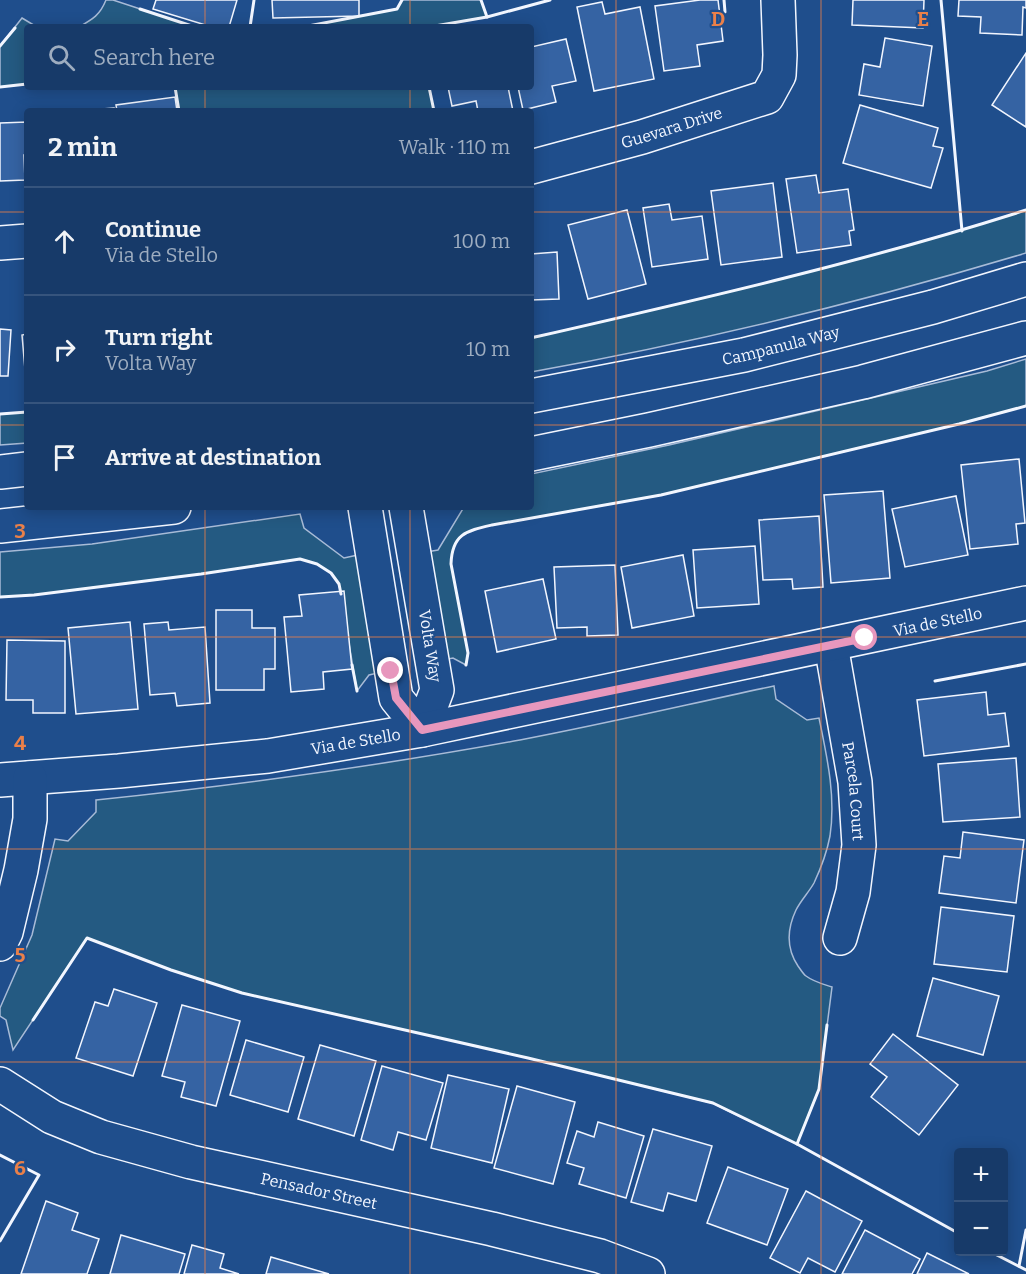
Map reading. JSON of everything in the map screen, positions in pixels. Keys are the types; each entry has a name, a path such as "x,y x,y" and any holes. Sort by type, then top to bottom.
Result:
{"street":[{"name":"Guevara Drive","path":"534,166 642,137 767,97 779,75 778,0"},
{"path":"0,243 24,241"},
{"name":"Campanula Way","path":"534,395 744,355 933,307 1026,279"},
{"path":"534,453 863,382 1026,338"},
{"path":"0,472 24,469"},
{"path":"0,526 147,510"},
{"path":"365,510 396,698 422,730"},
{"name":"Volta Way","path":"407,510 437,690 422,730"},
{"name":"Via de Stello","path":"15,779 268,756 422,730 1026,603"},
{"name":"Parcela Court","path":"831,645 855,782 859,845 853,892 840,938"},
{"path":"0,944 6,932 21,870 30,819 15,779"},
{"name":"Pensador Street","path":"0,1084 52,1117 113,1140 191,1162 492,1229 600,1256 648,1274"}],"shaded area":[{"path":"106,0 113,0 186,24 84,24 96,16"},
{"path":"402,0 481,0 487,17 446,24 319,24 397,9"},
{"path":"22,18 32,24 24,24 24,84 0,87 0,46"},
{"path":"176,90 430,90 433,108 178,108"},
{"path":"1026,210 1026,253 780,320 656,348 534,371 534,337 718,295 965,229"},
{"path":"1026,359 1026,406 661,495 492,525 468,532 454,546 451,564 468,653 466,665 453,658 443,660 426,552 438,550 462,510 534,510 534,473 669,445 987,371"},
{"path":"24,412 24,443 0,445 0,414"},
{"path":"300,514 304,528 344,558 358,555 378,673 369,675 357,691 339,584 331,573 317,564 300,559 201,574 34,595 0,597 0,552 92,544"},
{"path":"774,686 776,699 807,720 819,718 828,762 832,806 830,836 825,854 814,883 796,910 789,938 791,952 803,973 812,980 832,987 819,1089 797,1144 712,1103 528,1058 242,993 171,970 87,938 13,1050 6,1020 0,1016 0,1008 32,935 55,839 68,841 96,812 96,800 308,774 414,758 520,740"}],"building":[{"path":"156,0 237,0 230,24 202,24 153,9"},
{"path":"272,0 359,0 359,16 273,18"},
{"path":"718,0 723,41 697,45 700,66 664,71 655,6"},
{"path":"853,0 924,0 923,28 852,25"},
{"path":"959,0 1026,0 1026,8 1023,7 1022,35 980,33 981,17 958,16"},
{"path":"602,2 605,14 640,7 654,79 594,91 577,7"},
{"path":"885,38 932,46 923,106 859,95 864,64 880,67"},
{"path":"566,39 576,81 552,86 556,102 523,108 519,90 534,90 534,46"},
{"path":"1026,53 1026,127 992,105"},
{"path":"449,90 509,90 512,108 477,108 476,101 452,106"},
{"path":"175,97 177,108 116,108 116,105"},
{"path":"860,105 938,128 933,146 943,148 931,188 843,163"},
{"path":"24,122 24,180 0,181 0,123"},
{"path":"816,175 819,193 848,189 854,230 849,231 851,245 797,253 786,179"},
{"path":"773,183 782,257 721,265 711,191"},
{"path":"669,204 672,220 702,216 708,259 652,267 643,208"},
{"path":"627,210 646,284 588,299 568,225"},
{"path":"557,252 559,299 534,300 534,254"},
{"path":"0,329 11,330 8,376 0,376"},
{"path":"22,335 24,335 24,358"},
{"path":"1019,459 1025,523 1016,524 1018,544 970,549 961,465"},
{"path":"883,491 890,578 831,583 824,495"},
{"path":"956,496 968,555 905,567 892,509"},
{"path":"819,516 823,587 793,589 792,579 763,580 759,520"},
{"path":"755,546 759,604 697,608 693,550"},
{"path":"683,555 694,616 632,628 621,567"},
{"path":"615,565 618,635 587,636 587,627 557,628 554,567"},
{"path":"543,579 556,639 497,652 485,591"},
{"path":"344,591 352,669 323,672 324,689 291,692 284,617 302,616 299,595"},
{"path":"216,610 252,610 252,628 275,628 275,669 264,669 264,690 216,690"},
{"path":"130,622 138,709 76,714 68,628"},
{"path":"168,622 169,630 205,627 210,703 177,706 175,693 150,695 144,624"},
{"path":"7,640 65,641 65,713 33,713 33,700 6,700"},
{"path":"986,692 988,715 1005,713 1009,746 924,756 917,700"},
{"path":"1016,758 1020,817 943,822 938,764"},
{"path":"963,832 1024,840 1016,903 939,893 944,856 960,858"},
{"path":"941,907 1014,916 1007,972 934,964"},
{"path":"933,978 999,996 983,1055 917,1036"},
{"path":"114,989 157,1003 133,1076 76,1058 95,1002 108,1006"},
{"path":"182,1005 240,1021 216,1106 181,1097 185,1082 162,1076"},
{"path":"893,1034 958,1085 919,1135 871,1097 887,1077 870,1064"},
{"path":"246,1040 304,1057 288,1112 230,1095"},
{"path":"320,1045 376,1061 354,1136 298,1119"},
{"path":"382,1066 443,1083 426,1140 398,1132 393,1150 361,1140"},
{"path":"448,1075 509,1089 492,1163 431,1148"},
{"path":"517,1086 575,1102 553,1184 494,1168"},
{"path":"598,1122 644,1136 626,1198 579,1184 584,1168 567,1163 577,1131 594,1137"},
{"path":"653,1129 712,1146 696,1201 668,1193 663,1211 631,1202"},
{"path":"728,1167 788,1189 767,1245 707,1223"},
{"path":"806,1191 862,1221 835,1272 808,1258 800,1273 770,1258"},
{"path":"46,1201 78,1213 72,1230 99,1239 87,1274 21,1274"},
{"path":"865,1230 920,1259 912,1274 842,1274"},
{"path":"121,1235 185,1254 179,1274 110,1274"},
{"path":"192,1245 224,1254 220,1268 239,1274 184,1274"},
{"path":"927,1253 969,1274 917,1274"},
{"path":"271,1257 329,1274 266,1274"}],"wall":[{"path":"250,24 254,0"},
{"path":"319,24 397,9 402,0"},
{"path":"481,0 487,17"},
{"path":"446,24 487,17 550,0"},
{"path":"724,0 725,12"},
{"path":"941,0 962,231"},
{"path":"140,9 186,24"},
{"path":"0,46 15,28"},
{"path":"0,87 24,84"},
{"path":"176,90 178,108"},
{"path":"430,90 433,108"},
{"path":"534,337 718,295 904,247 1026,210"},
{"path":"466,665 468,653 451,564 454,546 468,532 492,525 661,495 1026,406"},
{"path":"0,414 24,412"},
{"path":"0,597 34,595 201,574 300,559 317,564 331,573 339,584 341,594"},
{"path":"935,681 1026,664"},
{"path":"352,665 357,691"},
{"path":"33,1020 87,938 171,970 242,993 713,1103 797,1144"},
{"path":"827,1025 819,1089 797,1144 954,1231"},
{"path":"0,1155 39,1175 0,1241"},
{"path":"1019,1266 1026,1230"},
{"path":"999,1256 1026,1270"}],"route":[{"path":"391,671 396,698 422,730 865,638"}]}
